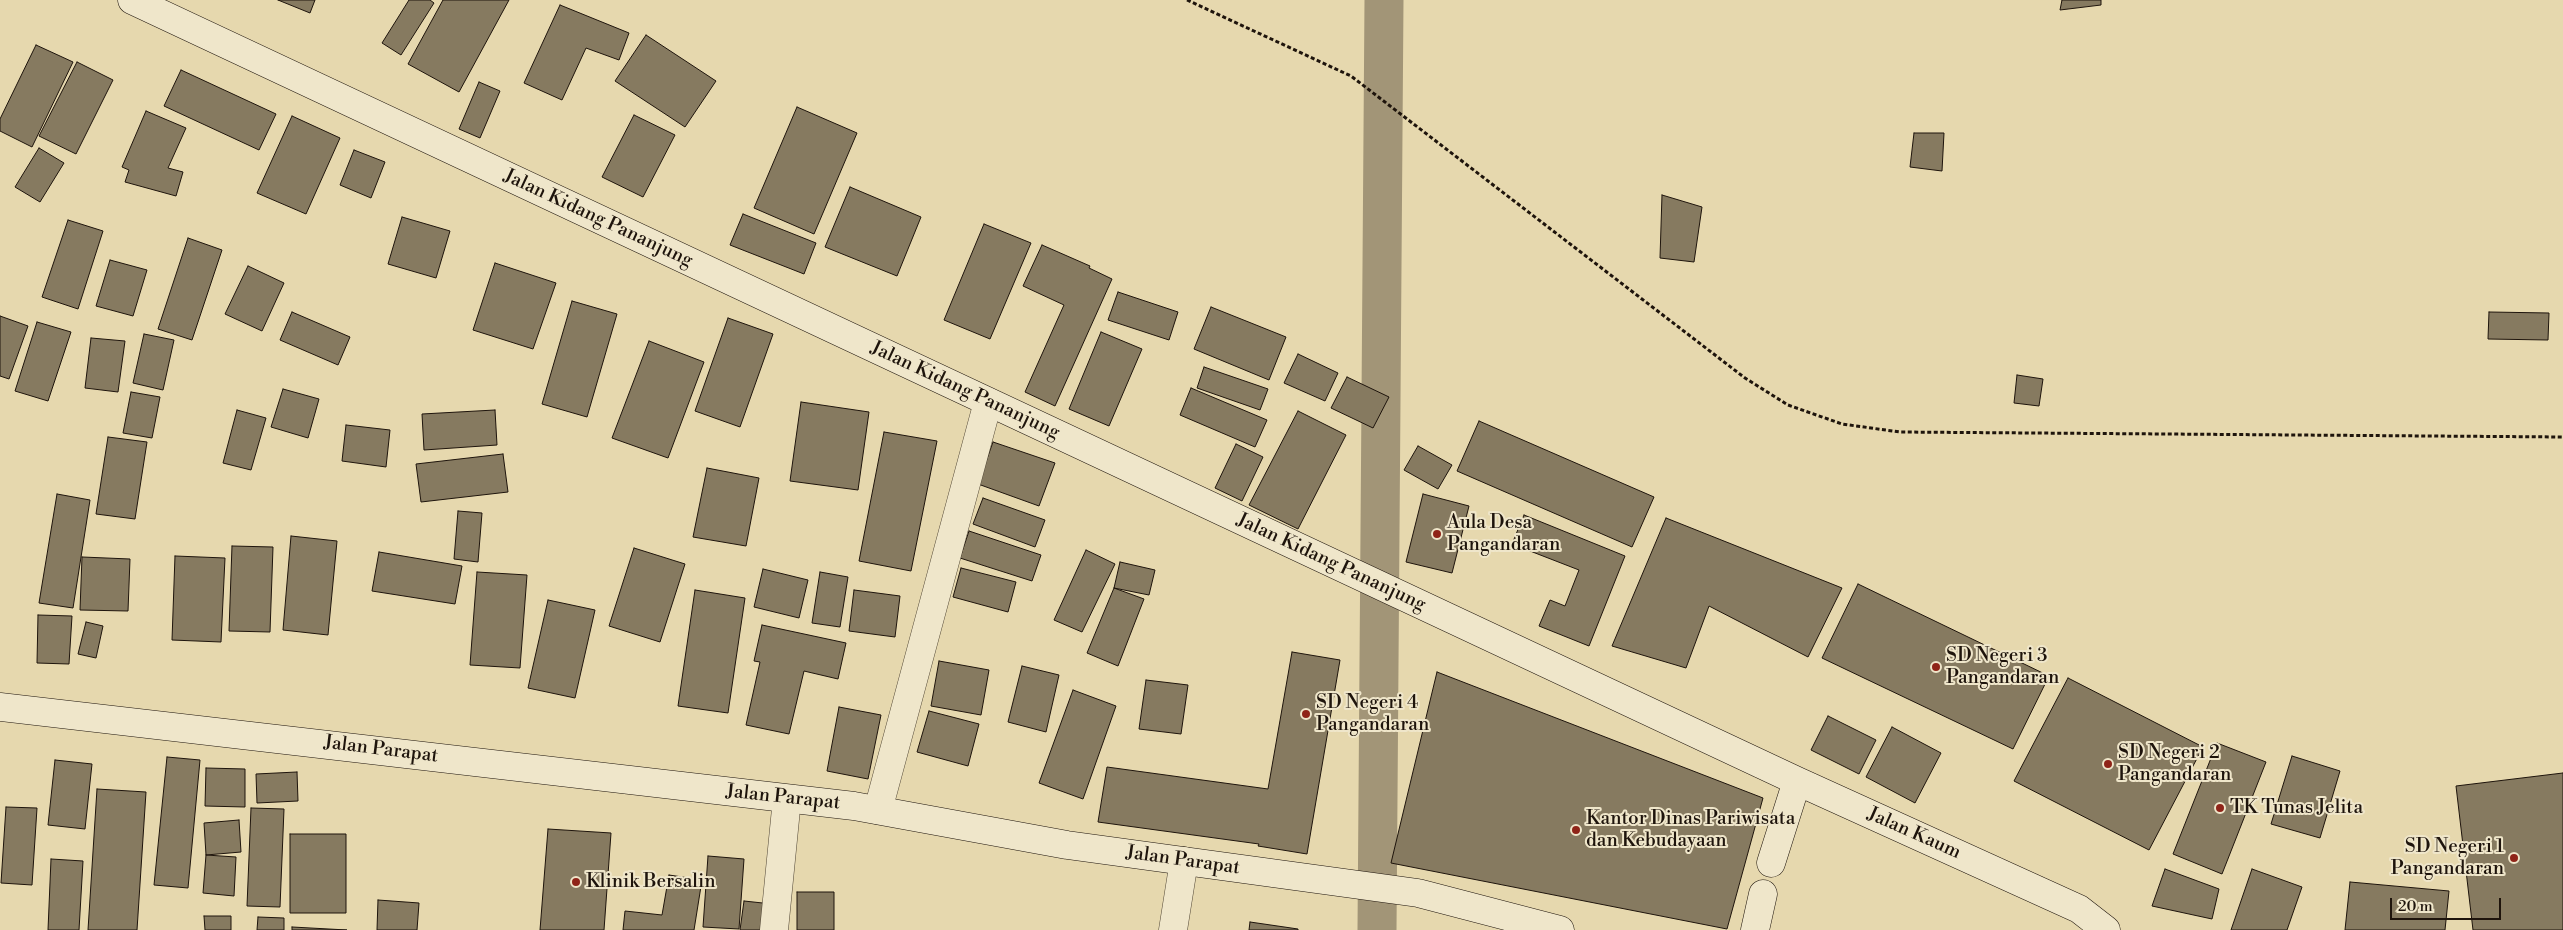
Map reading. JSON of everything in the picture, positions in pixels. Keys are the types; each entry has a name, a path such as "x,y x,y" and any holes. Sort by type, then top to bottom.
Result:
{"street":[{"name":"Jalan Kidang Pananjung","path":"132,0 1797,781"},
{"path":"878,810 988,402"},
{"name":"Jalan Parapat","path":"0,707 878,810 1067,845 1418,893 1560,930"},
{"path":"1770,863 1797,781"},
{"name":"Jalan Kaum","path":"1797,781 2079,909 2106,930"},
{"path":"774,930 787,799"},
{"path":"1174,930 1184,861"},
{"path":"1755,930 1763,894"}],"path":[{"path":"1187,0 1351,76 1745,378 1788,404 1842,424 1900,432 2563,437"}],"building":[{"path":"278,0 315,0 310,13"},
{"path":"409,0 430,0 434,3 401,55 382,43"},
{"path":"443,0 509,0 459,92 408,64"},
{"path":"2062,0 2101,0 2101,5 2060,10"},
{"path":"560,5 629,33 619,60 586,48 562,100 524,83"},
{"path":"646,35 716,81 685,127 615,81"},
{"path":"36,45 73,62 32,147 0,131 0,119"},
{"path":"77,62 113,80 76,154 39,136"},
{"path":"181,70 276,114 259,150 164,106"},
{"path":"479,82 500,91 480,138 459,129"},
{"path":"797,107 857,133 814,234 754,208"},
{"path":"146,111 186,128 168,168 183,172 176,196 125,182 129,170 122,167"},
{"path":"634,115 675,135 643,197 602,177"},
{"path":"292,116 340,138 306,214 257,193"},
{"path":"1914,133 1944,133 1942,171 1910,167"},
{"path":"39,148 64,163 40,202 15,187"},
{"path":"354,150 385,162 371,198 340,185"},
{"path":"850,187 921,217 897,276 825,247"},
{"path":"1662,195 1702,207 1694,262 1660,258"},
{"path":"743,214 816,243 804,274 730,245"},
{"path":"402,217 450,231 436,278 388,264"},
{"path":"68,220 103,231 78,309 42,297"},
{"path":"984,224 1031,243 990,339 944,320"},
{"path":"188,238 222,250 192,340 158,329"},
{"path":"1042,245 1090,266 1089,268 1112,279 1055,406 1025,392 1064,305 1023,286"},
{"path":"110,260 147,270 133,316 96,306"},
{"path":"495,263 556,283 533,349 473,330"},
{"path":"248,266 284,283 262,331 225,314"},
{"path":"1118,292 1178,312 1169,340 1108,320"},
{"path":"572,301 617,314 587,417 542,404"},
{"path":"1211,307 1286,337 1269,380 1194,349"},
{"path":"292,312 350,337 338,365 280,340"},
{"path":"2489,312 2549,313 2548,340 2488,339"},
{"path":"0,316 28,326 9,379 0,376"},
{"path":"728,318 773,334 740,427 695,411"},
{"path":"37,322 71,332 48,401 15,391"},
{"path":"1101,332 1142,349 1109,426 1069,409"},
{"path":"144,334 174,340 163,390 133,383"},
{"path":"91,338 125,341 118,392 85,388"},
{"path":"649,341 704,362 668,458 612,438"},
{"path":"1298,354 1338,373 1325,401 1284,383"},
{"path":"1204,367 1268,389 1260,410 1197,388"},
{"path":"2017,375 2043,379 2039,406 2014,403"},
{"path":"1347,377 1389,397 1373,428 1331,408"},
{"path":"1191,388 1267,420 1255,447 1180,415"},
{"path":"283,389 319,399 308,438 271,427"},
{"path":"131,392 160,397 152,438 123,433"},
{"path":"801,402 869,412 858,490 790,481"},
{"path":"237,410 266,418 251,470 223,463"},
{"path":"495,410 497,445 424,450 422,414"},
{"path":"1298,411 1346,435 1298,529 1249,505"},
{"path":"1479,421 1654,497 1632,547 1457,471"},
{"path":"346,425 390,430 386,467 342,461"},
{"path":"884,432 937,441 911,571 859,561"},
{"path":"108,437 147,442 135,519 96,514"},
{"path":"993,442 1055,463 1039,506 978,484"},
{"path":"1236,444 1263,457 1242,501 1215,488"},
{"path":"1418,446 1452,465 1438,489 1404,470"},
{"path":"503,454 508,492 421,502 416,464"},
{"path":"707,468 759,478 746,546 693,537"},
{"path":"57,494 90,500 73,608 39,603"},
{"name":"Aula Desa Pangandaran","path":"1423,494 1469,506 1452,573 1406,562"},
{"path":"983,498 1045,520 1035,547 973,524"},
{"path":"458,511 482,513 478,562 454,559"},
{"path":"1524,515 1625,556 1589,646 1539,626 1550,600 1565,606 1579,570 1512,544"},
{"path":"1666,518 1842,588 1808,657 1709,606 1686,668 1612,646"},
{"path":"969,531 1041,555 1032,581 960,558"},
{"path":"291,536 337,541 328,635 283,630"},
{"path":"232,546 273,547 270,632 229,631"},
{"path":"634,548 685,564 660,642 609,626"},
{"path":"1086,550 1115,564 1082,632 1054,620"},
{"path":"379,552 462,566 455,604 372,591"},
{"path":"175,556 225,558 221,642 172,640"},
{"path":"82,557 130,559 128,611 80,610"},
{"path":"1120,562 1155,570 1149,595 1114,588"},
{"path":"961,568 1016,582 1008,612 953,597"},
{"path":"763,569 808,580 799,618 754,607"},
{"path":"477,572 527,575 520,668 470,665"},
{"path":"820,572 848,577 840,627 812,623"},
{"name":"SD Negeri 3 Pangandaran","path":"1858,584 2049,676 2013,749 1822,658"},
{"path":"1114,588 1144,599 1118,666 1087,653"},
{"path":"695,590 745,598 728,713 678,706"},
{"path":"854,590 900,596 895,637 849,631"},
{"path":"548,600 595,610 575,698 528,688"},
{"path":"38,615 72,616 69,664 37,663"},
{"path":"86,622 103,626 96,658 78,654"},
{"path":"762,625 846,643 838,679 804,671 789,734 746,725 760,662 754,661"},
{"name":"SD Negeri 4 Pangandaran","path":"1292,652 1340,660 1307,854 1258,846 1259,844 1098,822 1107,767 1268,789"},
{"path":"939,661 989,670 981,715 931,706"},
{"path":"1022,666 1059,675 1046,732 1008,722"},
{"name":"Kantor Dinas Pariwisata dan Kebudayaan","path":"1437,672 1763,798 1727,929 1391,863"},
{"name":"SD Negeri 2 Pangandaran","path":"2068,678 2203,747 2149,850 2014,781"},
{"path":"1146,680 1188,685 1181,734 1139,729"},
{"path":"1073,690 1116,706 1083,799 1039,783"},
{"path":"839,707 881,715 868,779 827,771"},
{"path":"929,711 979,724 968,766 917,752"},
{"path":"1828,716 1876,740 1859,774 1811,750"},
{"path":"1892,727 1941,753 1915,803 1866,777"},
{"name":"TK Tunas Jelita","path":"2217,743 2266,762 2222,874 2173,854"},
{"path":"2292,756 2340,771 2320,838 2271,824"},
{"path":"167,757 200,760 188,888 154,885"},
{"path":"55,760 92,764 85,829 48,825"},
{"path":"206,768 245,769 245,807 205,806"},
{"path":"297,772 298,801 257,803 256,774"},
{"name":"SD Negeri 1 Pangandaran","path":"2563,773 2563,930 2473,930 2456,786"},
{"path":"97,789 146,792 137,930 88,930"},
{"path":"6,807 37,808 32,885 1,883"},
{"path":"251,808 284,809 280,907 247,906"},
{"path":"239,820 241,852 206,855 204,823"},
{"name":"Klinik Bersalin","path":"548,829 611,833 604,930 540,930"},
{"path":"290,834 346,834 346,913 290,913"},
{"path":"206,855 236,857 234,896 203,893"},
{"path":"708,856 744,859 739,929 703,927"},
{"path":"51,859 83,861 79,930 48,930"},
{"path":"2165,869 2219,889 2212,919 2152,906"},
{"path":"2252,869 2302,887 2287,930 2231,930"},
{"path":"669,875 702,880 694,930 623,930 625,911 662,915"},
{"path":"2350,882 2449,891 2445,930 2345,930"},
{"path":"797,892 834,892 834,930 797,930"},
{"path":"378,900 419,903 417,930 377,930"},
{"path":"744,901 772,904 769,930 740,930"},
{"path":"204,916 231,916 231,930 205,930"},
{"path":"258,917 284,918 284,930 257,930"},
{"path":"1250,922 1298,929 1298,930 1249,930"},
{"path":"292,927 347,930 292,930"}],"waterway":[{"path":"1377,930 1384,0"}],"place":[{"name":"Aula Desa Pangandaran","path":"1437,534"},
{"name":"SD Negeri 3 Pangandaran","path":"1936,667"},
{"name":"SD Negeri 4 Pangandaran","path":"1306,714"},
{"name":"SD Negeri 2 Pangandaran","path":"2108,764"},
{"name":"TK Tunas Jelita","path":"2220,808"},
{"name":"Kantor Dinas Pariwisata dan Kebudayaan","path":"1576,830"},
{"name":"SD Negeri 1 Pangandaran","path":"2514,858"},
{"name":"Klinik Bersalin","path":"576,882"}]}
